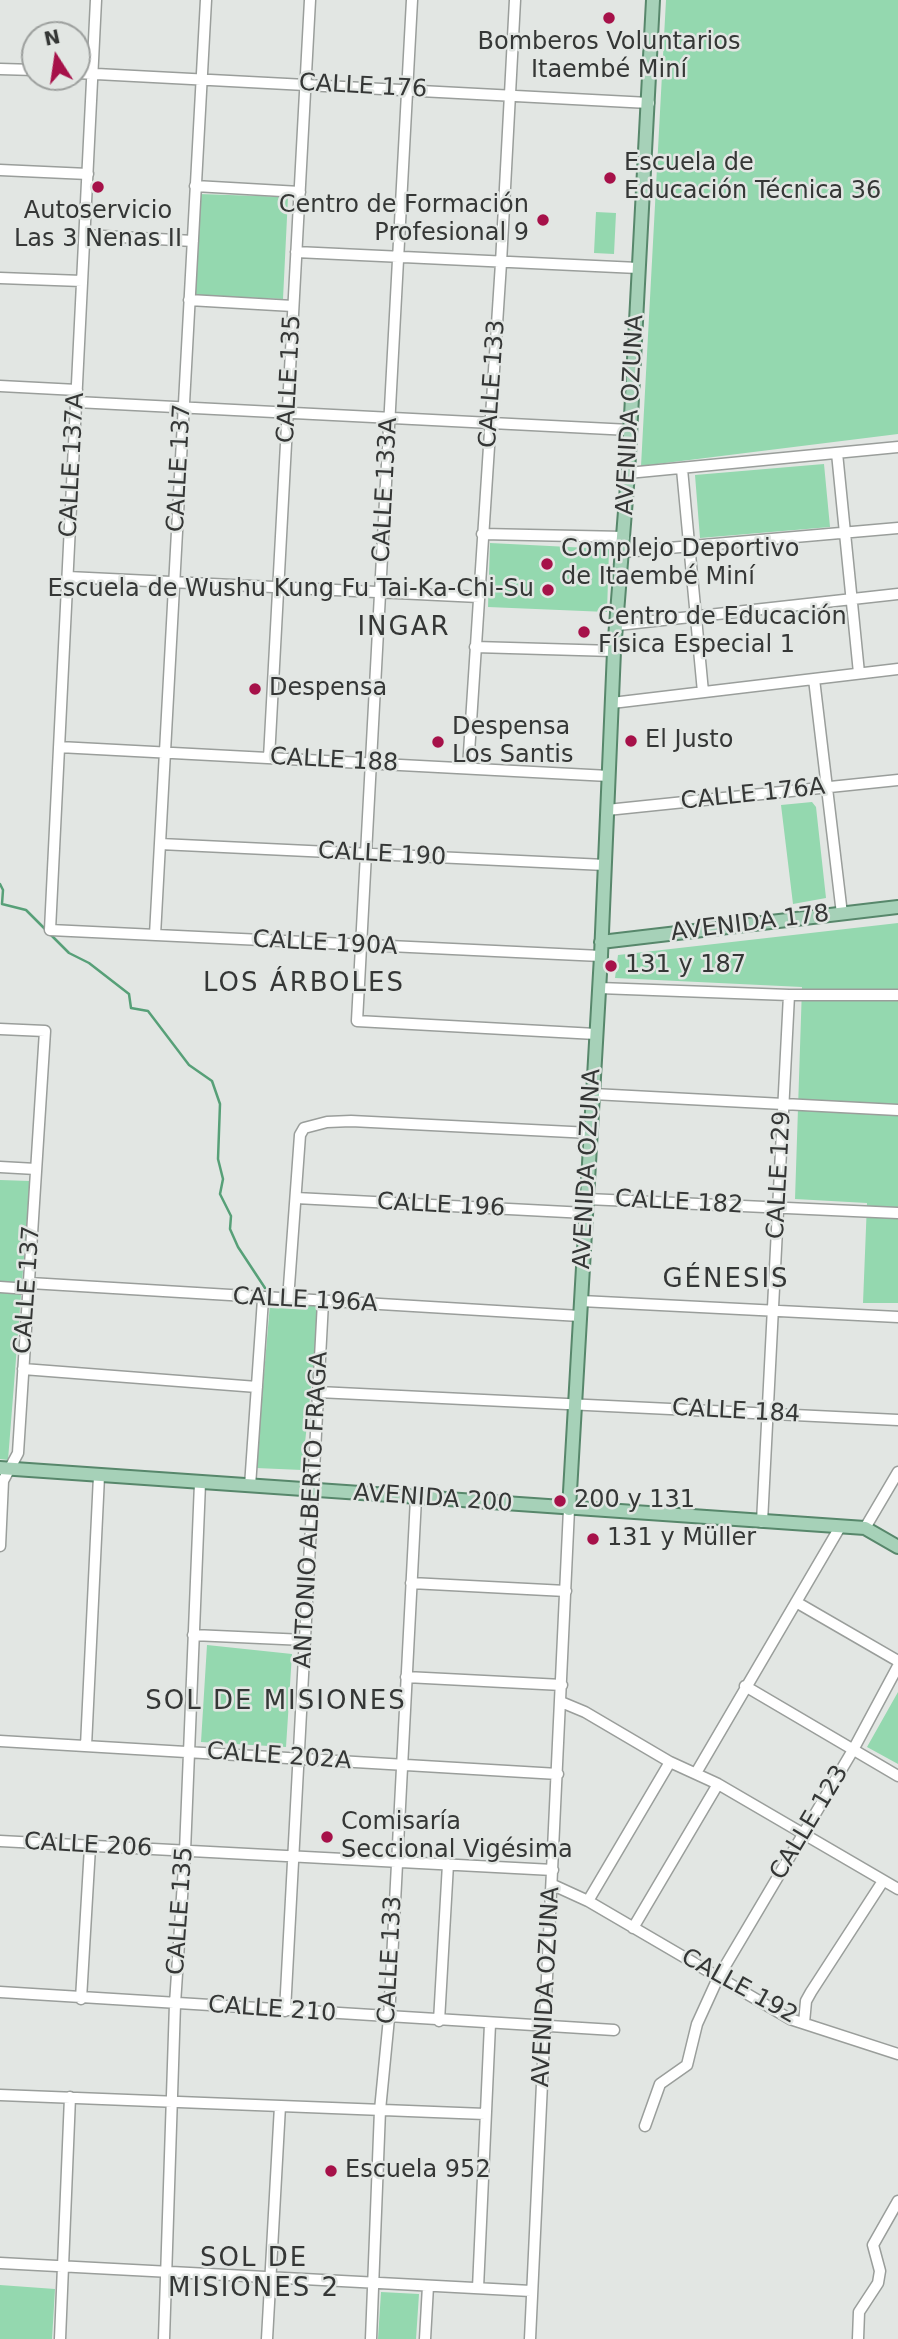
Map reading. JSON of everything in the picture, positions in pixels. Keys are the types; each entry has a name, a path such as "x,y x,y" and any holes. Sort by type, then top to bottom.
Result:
{"main road":[{"name":"AVENIDA OZUNA","path":"569,1509 601,956 614,651 631,430 653,0"},
{"name":"AVENIDA 178","path":"601,942 898,907"},
{"name":"AVENIDA 200","path":"5,1469 865,1528"},
{"path":"865,1528 898,1547"}],"street":[{"name":"CALLE 137A","path":"50,930 96,0"},
{"name":"CALLE 137","path":"155,935 205,0"},
{"name":"CALLE 135","path":"269,758 310,0"},
{"name":"CALLE 133A","path":"412,0 357,1021 596,1034"},
{"name":"CALLE 133","path":"468,768 489,422 502,263 514,0"},
{"path":"0,69 21,70"},
{"name":"CALLE 176","path":"93,74 649,103"},
{"path":"0,170 88,174"},
{"path":"195,186 300,192"},
{"path":"85,235 192,241"},
{"path":"296,252 638,268"},
{"path":"0,278 82,281"},
{"path":"189,300 293,306"},
{"path":"0,386 77,390"},
{"path":"76,402 631,430"},
{"path":"628,473 898,447"},
{"path":"837,453 859,673"},
{"path":"682,469 703,692"},
{"path":"622,552 898,528"},
{"path":"482,534 624,537"},
{"path":"68,577 479,597"},
{"path":"618,625 898,594"},
{"path":"475,647 614,651"},
{"path":"612,703 898,669"},
{"path":"814,678 842,914"},
{"name":"CALLE 188","path":"59,747 609,776"},
{"name":"CALLE 176A","path":"607,810 898,780"},
{"name":"CALLE 190","path":"160,844 605,865"},
{"name":"CALLE 190A","path":"50,930 601,956"},
{"path":"599,988 789,995 898,995"},
{"name":"CALLE 129","path":"762,1522 789,995"},
{"name":"CALLE 137","path":"0,1029 45,1031 18,1453 5,1469 0,1546"},
{"path":"593,1094 898,1110"},
{"path":"289,1300 300,1135 312,1124 351,1121 590,1133"},
{"path":"0,1167 36,1169"},
{"name":"CALLE 196","path":"296,1198 586,1213"},
{"name":"CALLE 182","path":"587,1199 898,1213"},
{"name":"CALLE 196A","path":"0,1287 29,1286 580,1316"},
{"path":"250,1486 263,1299"},
{"path":"581,1301 898,1317"},
{"name":"ANTONIO ALBERTO FRAGA","path":"285,2011 323,1302"},
{"path":"23,1369 257,1387"},
{"name":"CALLE 184","path":"318,1392 898,1420"},
{"path":"865,1528 898,1472"},
{"path":"86,1746 99,1476"},
{"name":"CALLE 135","path":"164,2339 200,1483"},
{"name":"CALLE 133","path":"371,2339 380,2110 389,2018 416,1498"},
{"name":"AVENIDA OZUNA","path":"530,2339 569,1509"},
{"path":"695,1773 840,1527"},
{"path":"411,1583 566,1591"},
{"path":"796,1602 898,1664"},
{"path":"193,1635 305,1640"},
{"name":"CALLE 123","path":"645,2126 660,2084 687,2065 697,2024 718,1978 853,1750 898,1664"},
{"path":"406,1677 562,1685"},
{"path":"745,1686 898,1776"},
{"path":"561,1702 585,1712 670,1762 718,1784 898,1889"},
{"name":"CALLE 202A","path":"0,1741 558,1774"},
{"path":"588,1901 670,1762"},
{"path":"633,1928 718,1784"},
{"name":"CALLE 206","path":"0,1841 553,1870"},
{"path":"81,1999 90,1847"},
{"path":"439,2021 448,1864"},
{"path":"804,2023 806,2001 811,1992 883,1881"},
{"name":"CALLE 192","path":"552,1885 588,1901 790,2020 898,2054"},
{"name":"CALLE 210","path":"0,1992 614,2030"},
{"path":"478,2288 490,2024"},
{"path":"0,2095 485,2114"},
{"path":"60,2339 70,2097"},
{"path":"267,2339 280,2106"},
{"path":"858,2339 859,2312 878,2283 880,2271 873,2245 898,2201"},
{"path":"0,2263 531,2291"},
{"path":"425,2339 428,2286"}],"green space":[{"path":"666,0 898,0 898,434 641,466"},
{"path":"199,194 288,197 283,299 194,295"},
{"path":"596,212 616,213 614,254 594,253"},
{"path":"824,464 830,527 700,538 695,475"},
{"path":"490,543 609,549 607,612 488,607"},
{"path":"812,802 816,807 826,898 793,904 781,805"},
{"path":"898,923 898,1303 863,1303 867,1203 795,1199 802,987 615,978 618,955"},
{"path":"0,1180 30,1181 8,1460 0,1459"},
{"path":"270,1304 320,1306 302,1470 256,1468"},
{"path":"207,1645 292,1654 286,1747 201,1742"},
{"path":"898,1692 898,1764 867,1747"},
{"path":"0,2285 55,2289 52,2339 0,2339"},
{"path":"381,2292 419,2294 416,2339 378,2339"}],"waterway":[{"path":"0,884 3,890 2,904 26,910 69,953 89,963 129,994 131,1008 148,1011 189,1065 212,1081 220,1104 218,1159 223,1179 220,1194 231,1216 230,1229 238,1247 265,1288"}],"place":[{"name":"Bomberos Voluntarios Itaembé Miní","path":"609,18"},
{"name":"Escuela de Educación Técnica 36","path":"610,178"},
{"name":"Autoservicio Las 3 Nenas II","path":"98,187"},
{"name":"Centro de Formación Profesional 9","path":"543,220"},
{"name":"Complejo Deportivo de Itaembé Miní","path":"547,564"},
{"name":"Escuela de Wushu Kung Fu Tai-Ka-Chi-Su","path":"548,590"},
{"name":"Centro de Educación Física Especial 1","path":"584,632"},
{"name":"Despensa","path":"255,689"},
{"name":"El Justo","path":"631,741"},
{"name":"Despensa Los Santis","path":"438,742"},
{"name":"131 y 187","path":"611,966"},
{"name":"200 y 131","path":"560,1501"},
{"name":"131 y Müller","path":"593,1539"},
{"name":"Comisaría Seccional Vigésima","path":"327,1837"},
{"name":"Escuela 952","path":"331,2171"}],"district":[{"name":"INGAR","path":"404,628"},
{"name":"LOS ÁRBOLES","path":"304,984"},
{"name":"GÉNESIS","path":"726,1280"},
{"name":"SOL DE MISIONES","path":"276,1702"},
{"name":"SOL DE MISIONES 2","path":"254,2274"}]}
